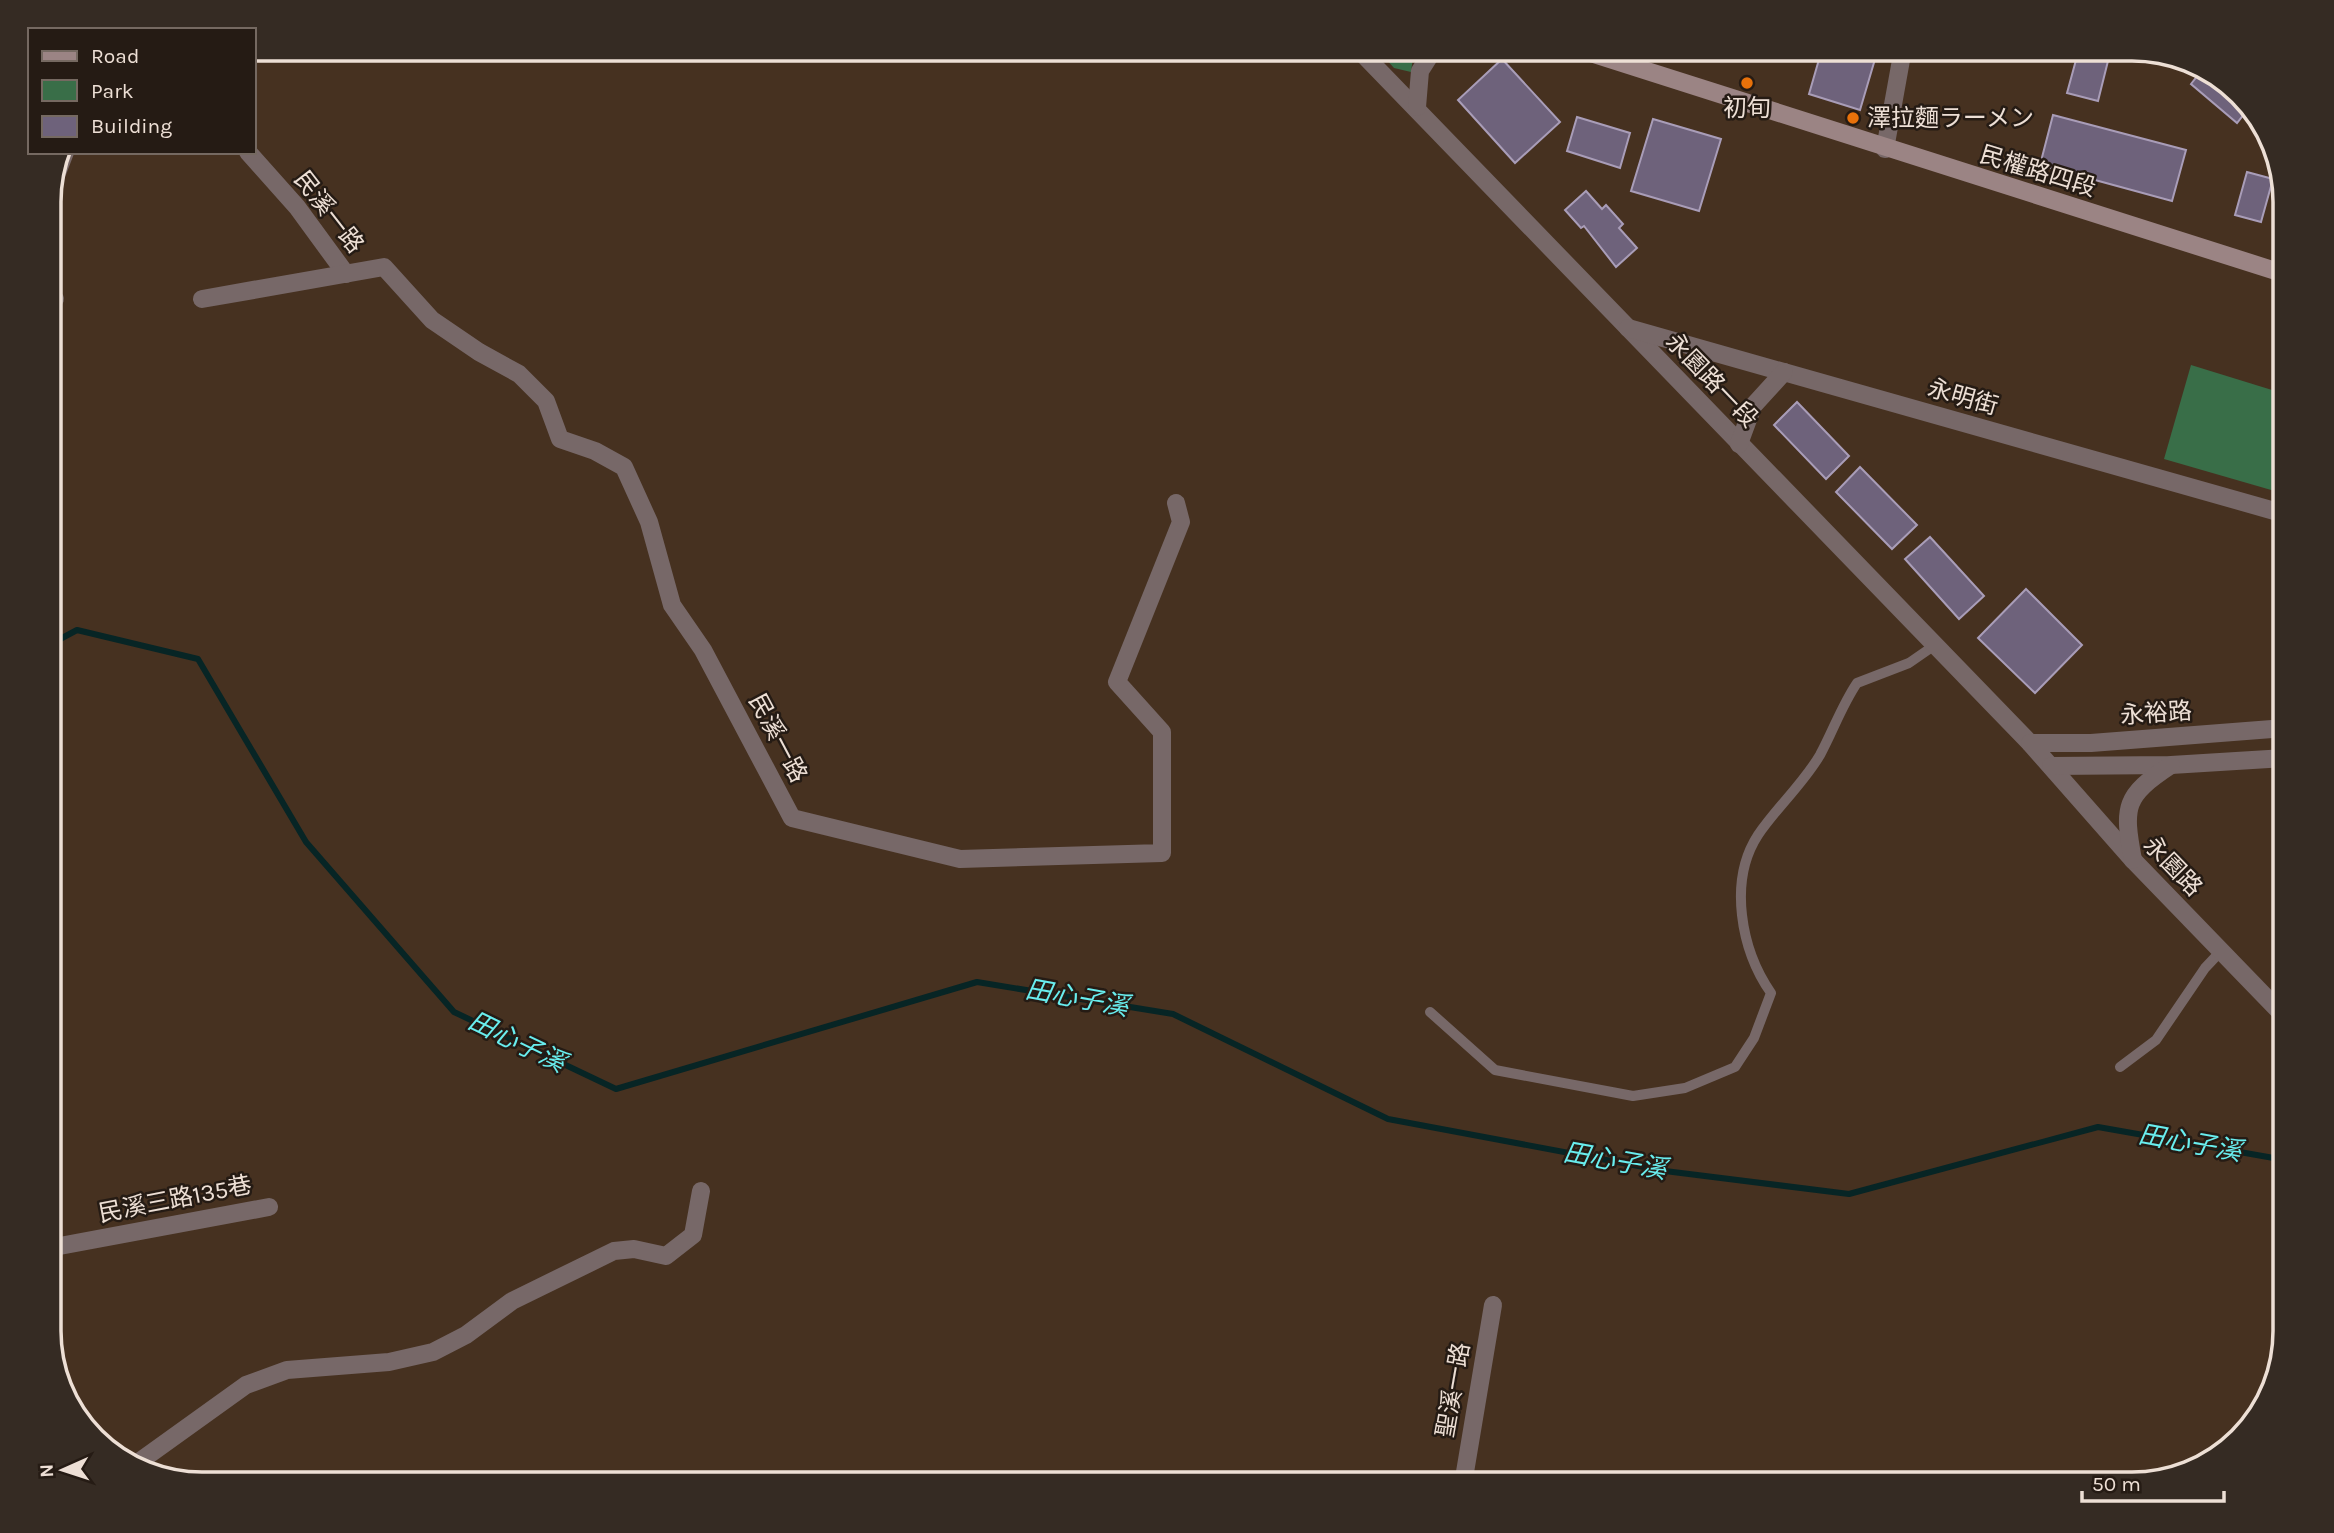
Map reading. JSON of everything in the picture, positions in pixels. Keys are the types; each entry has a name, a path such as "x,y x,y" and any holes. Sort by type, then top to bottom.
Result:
{"street":[{"name":"永園路一段","path":"1371,61 2031,743"},
{"path":"1417,107 1420,71 1426,61"},
{"name":"民權路四段","path":"1616,61 2273,270"},
{"path":"1885,149 1901,61"},
{"name":"民溪一路","path":"250,154 296,207 346,274 384,267 432,320 479,352 519,374 546,401 560,439 595,451 624,467 649,522 672,605 703,650 792,818 960,859 1162,853 1162,732 1117,682 1181,522 1175,502"},
{"path":"202,299 346,274"},
{"name":"永明街","path":"1629,328 2273,511"},
{"path":"1739,444 1753,406 1784,372"},
{"name":"永裕路","path":"2031,743 2091,743 2273,729"},
{"name":"永園路","path":"2031,743 2133,860 2273,1005"},
{"name":"永裕路","path":"2051,766 2171,765 2273,759"},
{"path":"2133,860 2126,824 2129,805 2143,784 2171,765"},
{"path":"144,1459 246,1385 287,1370 389,1362 433,1352 466,1335 512,1301 614,1251 634,1249 666,1256 693,1235 701,1191"},
{"name":"民溪三路135巷","path":"62,1246 269,1207"},
{"name":"聖溪一路","path":"1465,1472 1493,1305"}],"lane":[{"path":"1430,1013 1495,1070 1633,1096 1685,1088 1734,1067 1755,1038 1771,993 1760,977 1747,941 1740,900 1748,855 1756,838 1820,755 1857,683 1909,663 1935,645"},
{"path":"2120,1067 2156,1040 2205,968 2221,951"}],"green space":[{"path":"1388,61 1412,61 1411,72 1394,68"},
{"path":"2191,365 2273,390 2273,491 2164,459"}],"building":[{"path":"1500,61 1504,61 1560,122 1515,163 1458,100"},
{"path":"1818,61 1874,61 1860,110 1809,94"},
{"path":"2076,61 2108,61 2098,101 2067,93"},
{"path":"2196,77 2210,85 2243,115 2237,123 2191,84"},
{"path":"2053,115 2186,150 2172,201 2040,165"},
{"path":"1577,117 1630,133 1620,168 1567,151"},
{"path":"1653,119 1721,139 1699,211 1631,191"},
{"path":"2247,172 2271,178 2261,222 2235,215"},
{"path":"1586,191 1602,209 1606,205 1623,224 1619,228 1637,248 1616,267 1584,226 1581,228 1565,210"},
{"path":"1797,402 1849,456 1826,479 1774,425"},
{"path":"1860,467 1917,525 1892,549 1836,492"},
{"path":"1930,537 1984,596 1959,619 1905,559"},
{"path":"2026,589 2082,645 2035,693 1978,638"}],"waterway":[{"name":"田心子溪","path":"62,638 77,630 198,659 306,842 454,1012 616,1089 977,982 1173,1014 1388,1119 1665,1171 1849,1194 2098,1127 2273,1158"}],"place":[{"name":"初旬","path":"1747,83"},
{"name":"澤拉麵ラーメン","path":"1853,118"}]}
